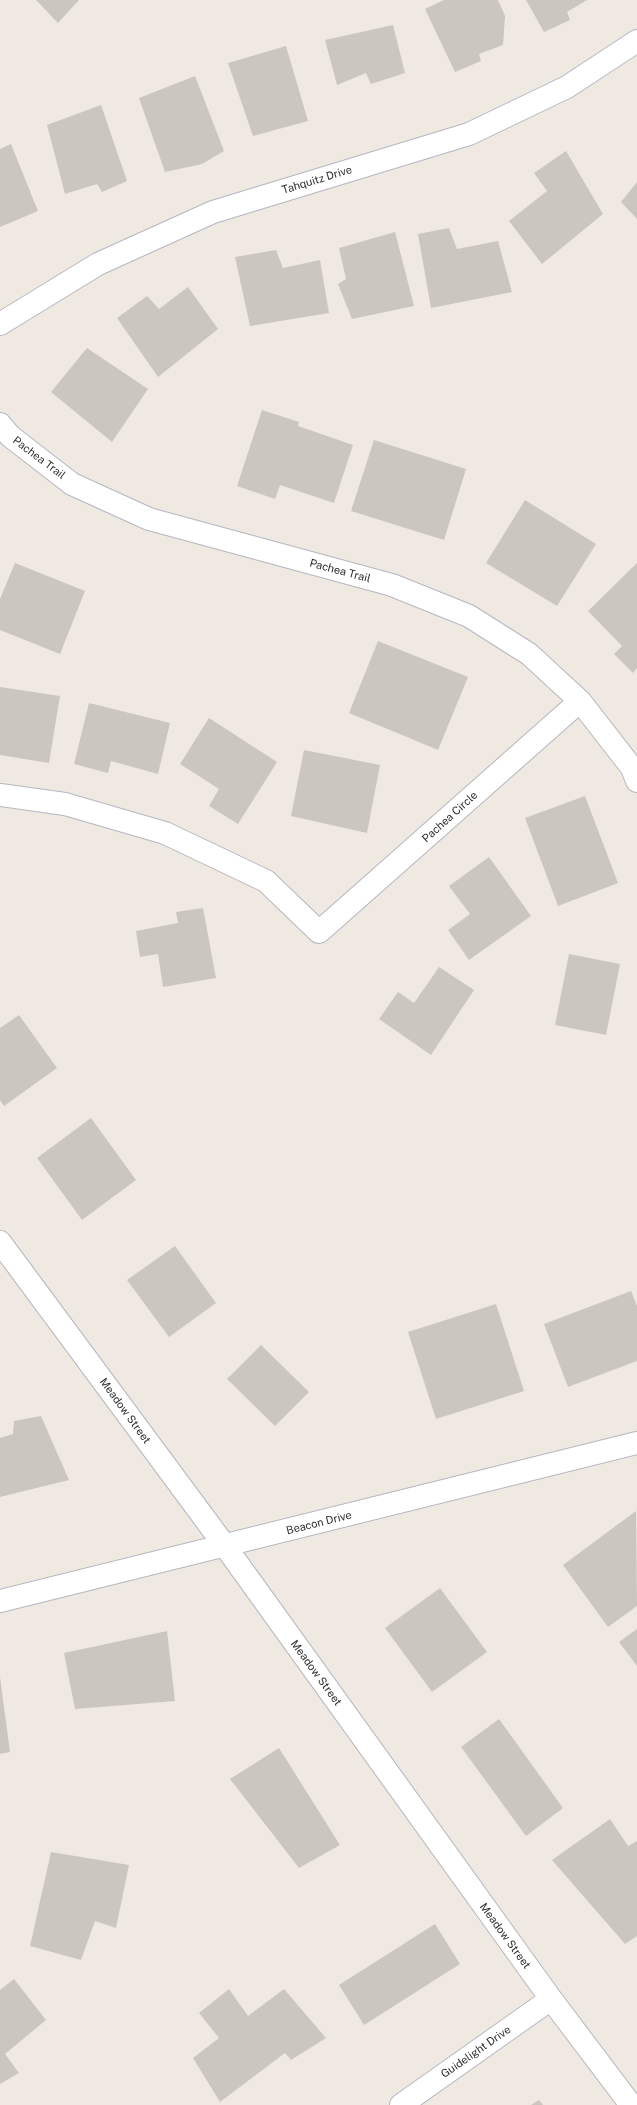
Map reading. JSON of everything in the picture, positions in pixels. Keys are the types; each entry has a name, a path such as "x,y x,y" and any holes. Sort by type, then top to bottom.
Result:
{"street":[{"name":"Tahquitz Drive","path":"0,324 98,264 213,212 468,134 567,87 637,41"},
{"name":"Pachea Trail","path":"0,424 10,436 72,484 149,519 392,585 469,616 529,654 580,701 632,768 637,781"},
{"name":"Pachea Circle","path":"0,795 65,804 165,833 266,881 319,932 580,701"},
{"name":"Meadow Street","path":"0,1242 225,1546 551,1999 630,2105"},
{"name":"Beacon Drive","path":"0,1601 637,1443"},
{"name":"Guidelight Drive","path":"401,2105 551,1999"}],"building":[{"path":"36,0 79,0 58,23"},
{"path":"444,0 498,0 505,16 503,45 479,54 481,61 455,72 425,9"},
{"path":"526,0 587,0 567,12 570,20 544,32"},
{"path":"393,25 405,73 371,84 366,73 337,85 325,40"},
{"path":"286,46 308,121 253,136 228,63"},
{"path":"195,76 224,151 202,164 165,172 139,98"},
{"path":"101,105 127,181 102,192 97,184 65,194 47,125"},
{"path":"11,144 38,211 0,227 0,149"},
{"path":"566,151 603,214 542,264 509,221 547,191 534,173"},
{"path":"637,182 637,219 621,202"},
{"path":"449,228 457,249 498,241 512,292 431,308 418,234"},
{"path":"395,232 414,306 352,319 338,284 346,279 339,248"},
{"path":"276,250 283,268 320,260 329,313 250,326 235,257"},
{"path":"188,287 218,329 158,377 117,318 147,296 159,309"},
{"path":"87,348 148,389 112,442 51,392"},
{"path":"262,410 299,422 298,426 353,445 334,503 280,485 275,499 237,486"},
{"path":"374,440 466,469 444,540 351,511"},
{"path":"525,500 596,544 557,606 486,563"},
{"path":"15,563 85,591 60,654 0,630 0,599"},
{"path":"637,563 637,668 633,673 614,654 622,646 588,611"},
{"path":"378,641 468,677 438,750 349,713"},
{"path":"0,687 60,696 49,763 0,755"},
{"path":"89,703 170,723 158,774 111,761 108,773 74,764"},
{"path":"209,718 277,762 238,824 209,806 219,789 180,764"},
{"path":"304,750 380,765 367,833 291,816"},
{"path":"585,796 618,883 558,906 525,818"},
{"path":"489,857 531,916 469,960 448,930 470,914 449,886"},
{"path":"203,908 216,978 163,987 158,954 140,957 136,931 178,923 176,912"},
{"path":"569,954 620,964 606,1035 555,1025"},
{"path":"439,967 474,990 431,1055 379,1019 398,992 414,1003"},
{"path":"19,1015 57,1068 4,1106 0,1100 0,1028"},
{"path":"91,1118 136,1180 82,1220 37,1158"},
{"path":"175,1246 216,1303 169,1337 127,1280"},
{"path":"631,1291 637,1306 637,1361 568,1387 544,1324"},
{"path":"496,1304 524,1391 436,1419 408,1332"},
{"path":"261,1345 309,1392 275,1426 227,1379"},
{"path":"41,1416 69,1480 0,1497 0,1438 13,1434 14,1421"},
{"path":"636,1511 637,1606 608,1627 563,1565"},
{"path":"440,1588 487,1652 432,1692 385,1628"},
{"path":"637,1629 637,1666 619,1642"},
{"path":"167,1631 175,1701 75,1709 64,1653"},
{"path":"0,1677 10,1752 0,1754"},
{"path":"499,1719 563,1808 526,1836 461,1747"},
{"path":"279,1748 340,1845 299,1868 230,1779"},
{"path":"610,1819 628,1846 637,1841 637,1936 625,1944 552,1860"},
{"path":"51,1852 129,1865 116,1928 95,1921 81,1960 30,1946"},
{"path":"435,1924 460,1964 364,2025 339,1985"},
{"path":"14,1979 46,2020 5,2054 19,2073 0,2084 0,1990"},
{"path":"229,1989 248,2016 284,1989 326,2038 291,2060 285,2053 220,2102 193,2058 219,2038 199,2013"},
{"path":"539,2100 543,2105 531,2105"}]}
